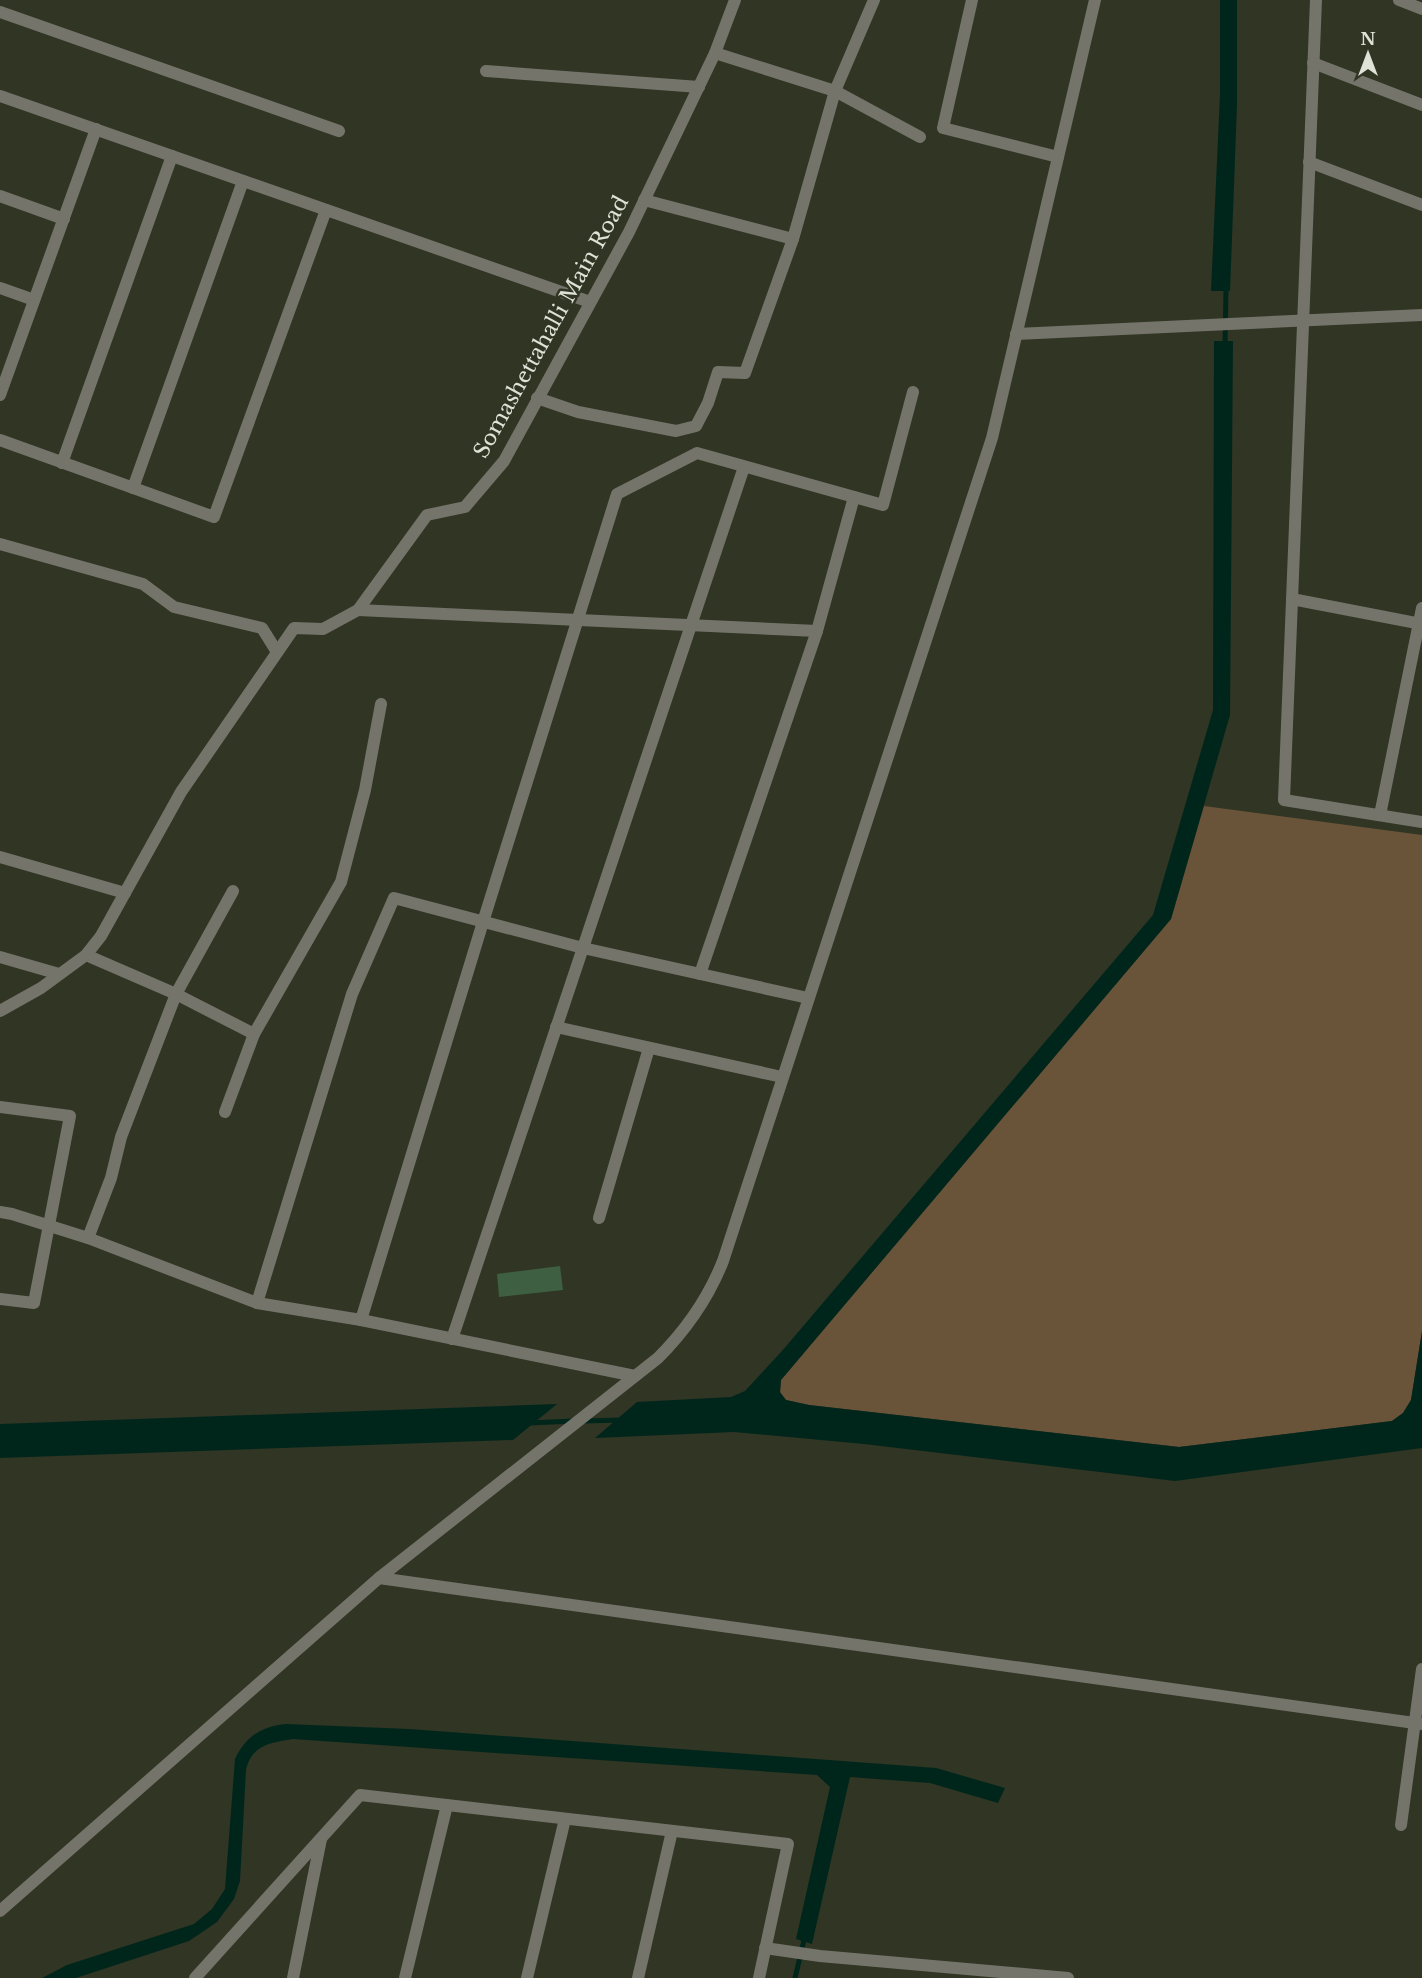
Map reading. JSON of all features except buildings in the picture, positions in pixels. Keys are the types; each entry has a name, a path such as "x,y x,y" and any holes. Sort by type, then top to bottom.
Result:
{"street":[{"name":"Somashettahalli Main Road","path":"0,1011 86,955 101,936 181,792 294,628 323,629 358,610 427,515 465,507 504,461 644,200 715,53 735,0"},
{"path":"537,398 578,412 676,431 696,426 708,403 718,372 745,373 793,239 835,91 874,0"},
{"path":"972,0 943,128 1058,157"},
{"path":"0,1911 379,1578 658,1358 683,1333 705,1300 715,1281 992,438 1095,0"},
{"path":"1316,0 1284,800 1422,822"},
{"path":"1399,0 1422,9"},
{"path":"0,12 339,131"},
{"path":"715,53 835,91 920,137"},
{"path":"1313,63 1422,105"},
{"path":"486,71 699,87"},
{"path":"0,96 590,302"},
{"path":"0,395 96,129"},
{"path":"62,463 172,156"},
{"path":"1309,162 1422,205"},
{"path":"133,488 243,181"},
{"path":"0,196 64,219"},
{"path":"644,200 793,239"},
{"path":"0,440 214,517 326,210"},
{"path":"0,288 34,300"},
{"path":"1016,334 1422,315"},
{"path":"361,1320 617,494 697,453 884,505 913,392"},
{"path":"452,1339 744,467"},
{"path":"700,974 817,631 854,497"},
{"path":"0,544 143,584 174,607 262,628 277,652"},
{"path":"1292,598 1420,623"},
{"path":"1380,815 1422,608"},
{"path":"358,610 817,631"},
{"path":"225,1112 254,1034 341,882 365,790 381,704"},
{"path":"0,857 125,893"},
{"path":"88,1238 111,1179 121,1137 176,994 233,891"},
{"path":"256,1303 352,994 394,898 583,948 808,998"},
{"path":"86,955 176,994 254,1034"},
{"path":"0,957 60,974"},
{"path":"556,1028 782,1077"},
{"path":"599,1218 650,1048"},
{"path":"0,1107 70,1116 34,1303 0,1299"},
{"path":"0,1212 88,1238 256,1303 361,1320 635,1376"},
{"path":"379,1578 1418,1724"},
{"path":"1401,1826 1418,1724 1422,1669"},
{"path":"195,1978 360,1795 788,1844 759,1978"},
{"path":"405,1978 447,1805"},
{"path":"527,1978 565,1819"},
{"path":"638,1978 672,1831"},
{"path":"293,1978 321,1838"},
{"path":"765,1948 820,1956 1068,1978"}],"shaded area":[{"path":"1204,806 1422,835 1422,1331 1411,1400 1403,1413 1392,1421 1179,1447 809,1405 786,1400 780,1393 781,1380 1171,919"}],"water":[{"path":"1220,0 1237,0 1237,105 1230,291 1211,291 1220,95"},
{"path":"1214,341 1233,341 1230,715 1171,919 781,1380 780,1392 786,1400 809,1405 1179,1447 1392,1421 1403,1413 1411,1400 1422,1331 1422,1448 1175,1481 864,1444 734,1432 595,1438 637,1402 731,1397 745,1391 782,1351 1153,915 1213,710"},
{"path":"557,1404 513,1440 0,1458 0,1424"},
{"path":"286,1724 409,1729 936,1768 1005,1788 998,1803 930,1783 850,1777 812,1944 796,1939 830,1787 817,1775 293,1739 276,1742 257,1750 252,1755 246,1770 240,1881 234,1899 217,1922 189,1941 76,1978 42,1978 67,1965 194,1924 212,1909 225,1889 235,1759 239,1751 255,1734 269,1727"}],"waterway":[{"path":"1225,346 1226,287"},
{"path":"583,1421 622,1420"},
{"path":"529,1423 574,1421"},
{"path":"795,1978 805,1936"}]}
